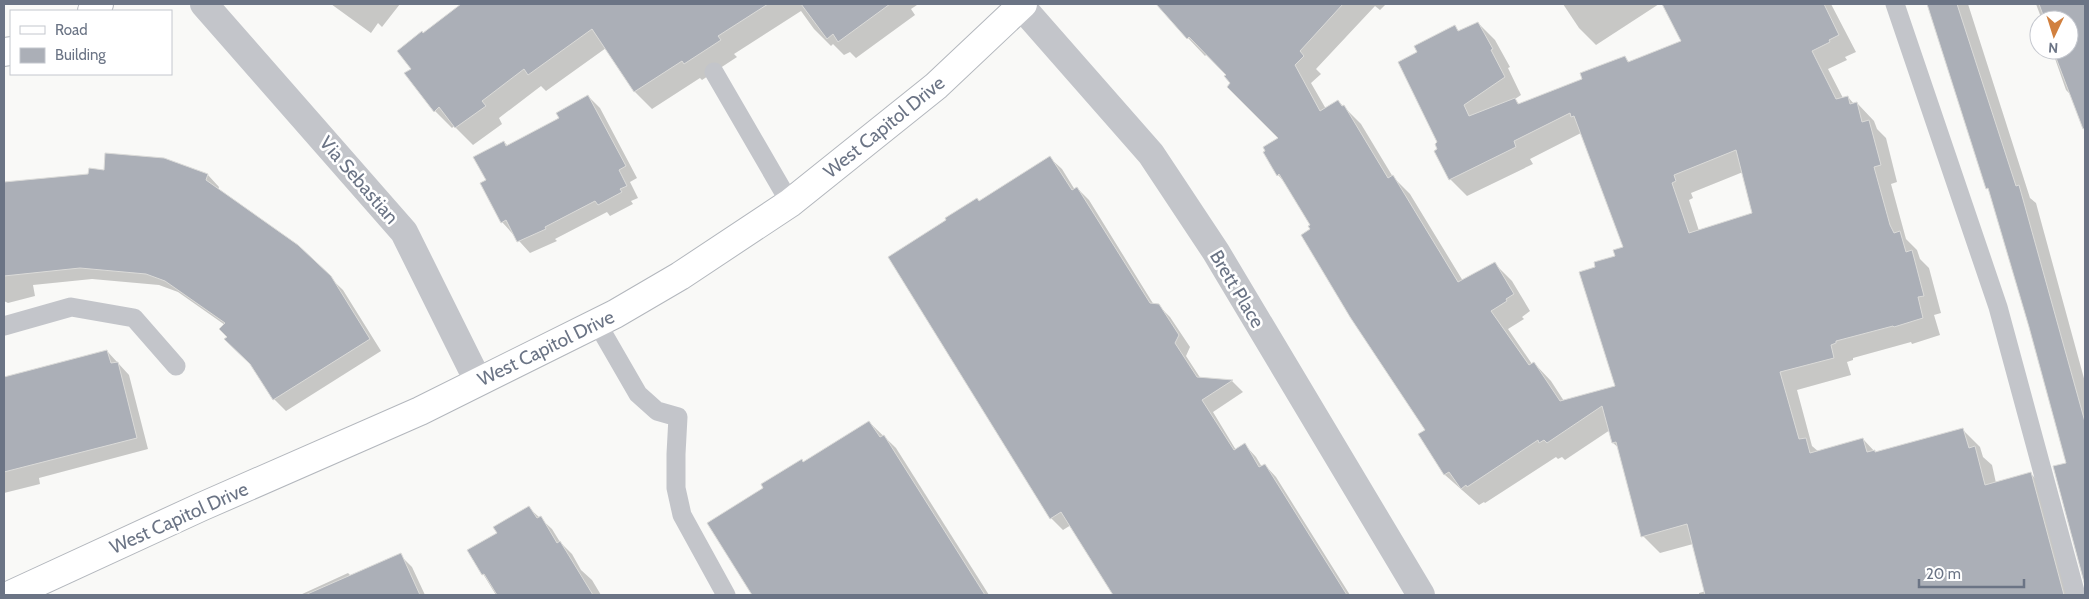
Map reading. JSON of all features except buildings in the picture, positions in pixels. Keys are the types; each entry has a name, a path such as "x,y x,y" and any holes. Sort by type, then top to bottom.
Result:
{"street":[{"name":"Via Sebastian","path":"204,4 404,232 478,381"},
{"name":"West Capitol Drive","path":"10,595 201,507 420,411 597,323 680,276 790,203 936,86 1022,5"},
{"name":"Brett Place","path":"1022,5 1151,154 1216,252 1421,595"}],"lane":[{"path":"1895,4 1998,306 2076,595"},
{"path":"714,72 790,203"},
{"path":"4,326 71,307 134,318 176,366"},
{"path":"597,323 638,394 657,411 678,417 676,488 682,515 726,595"}]}
